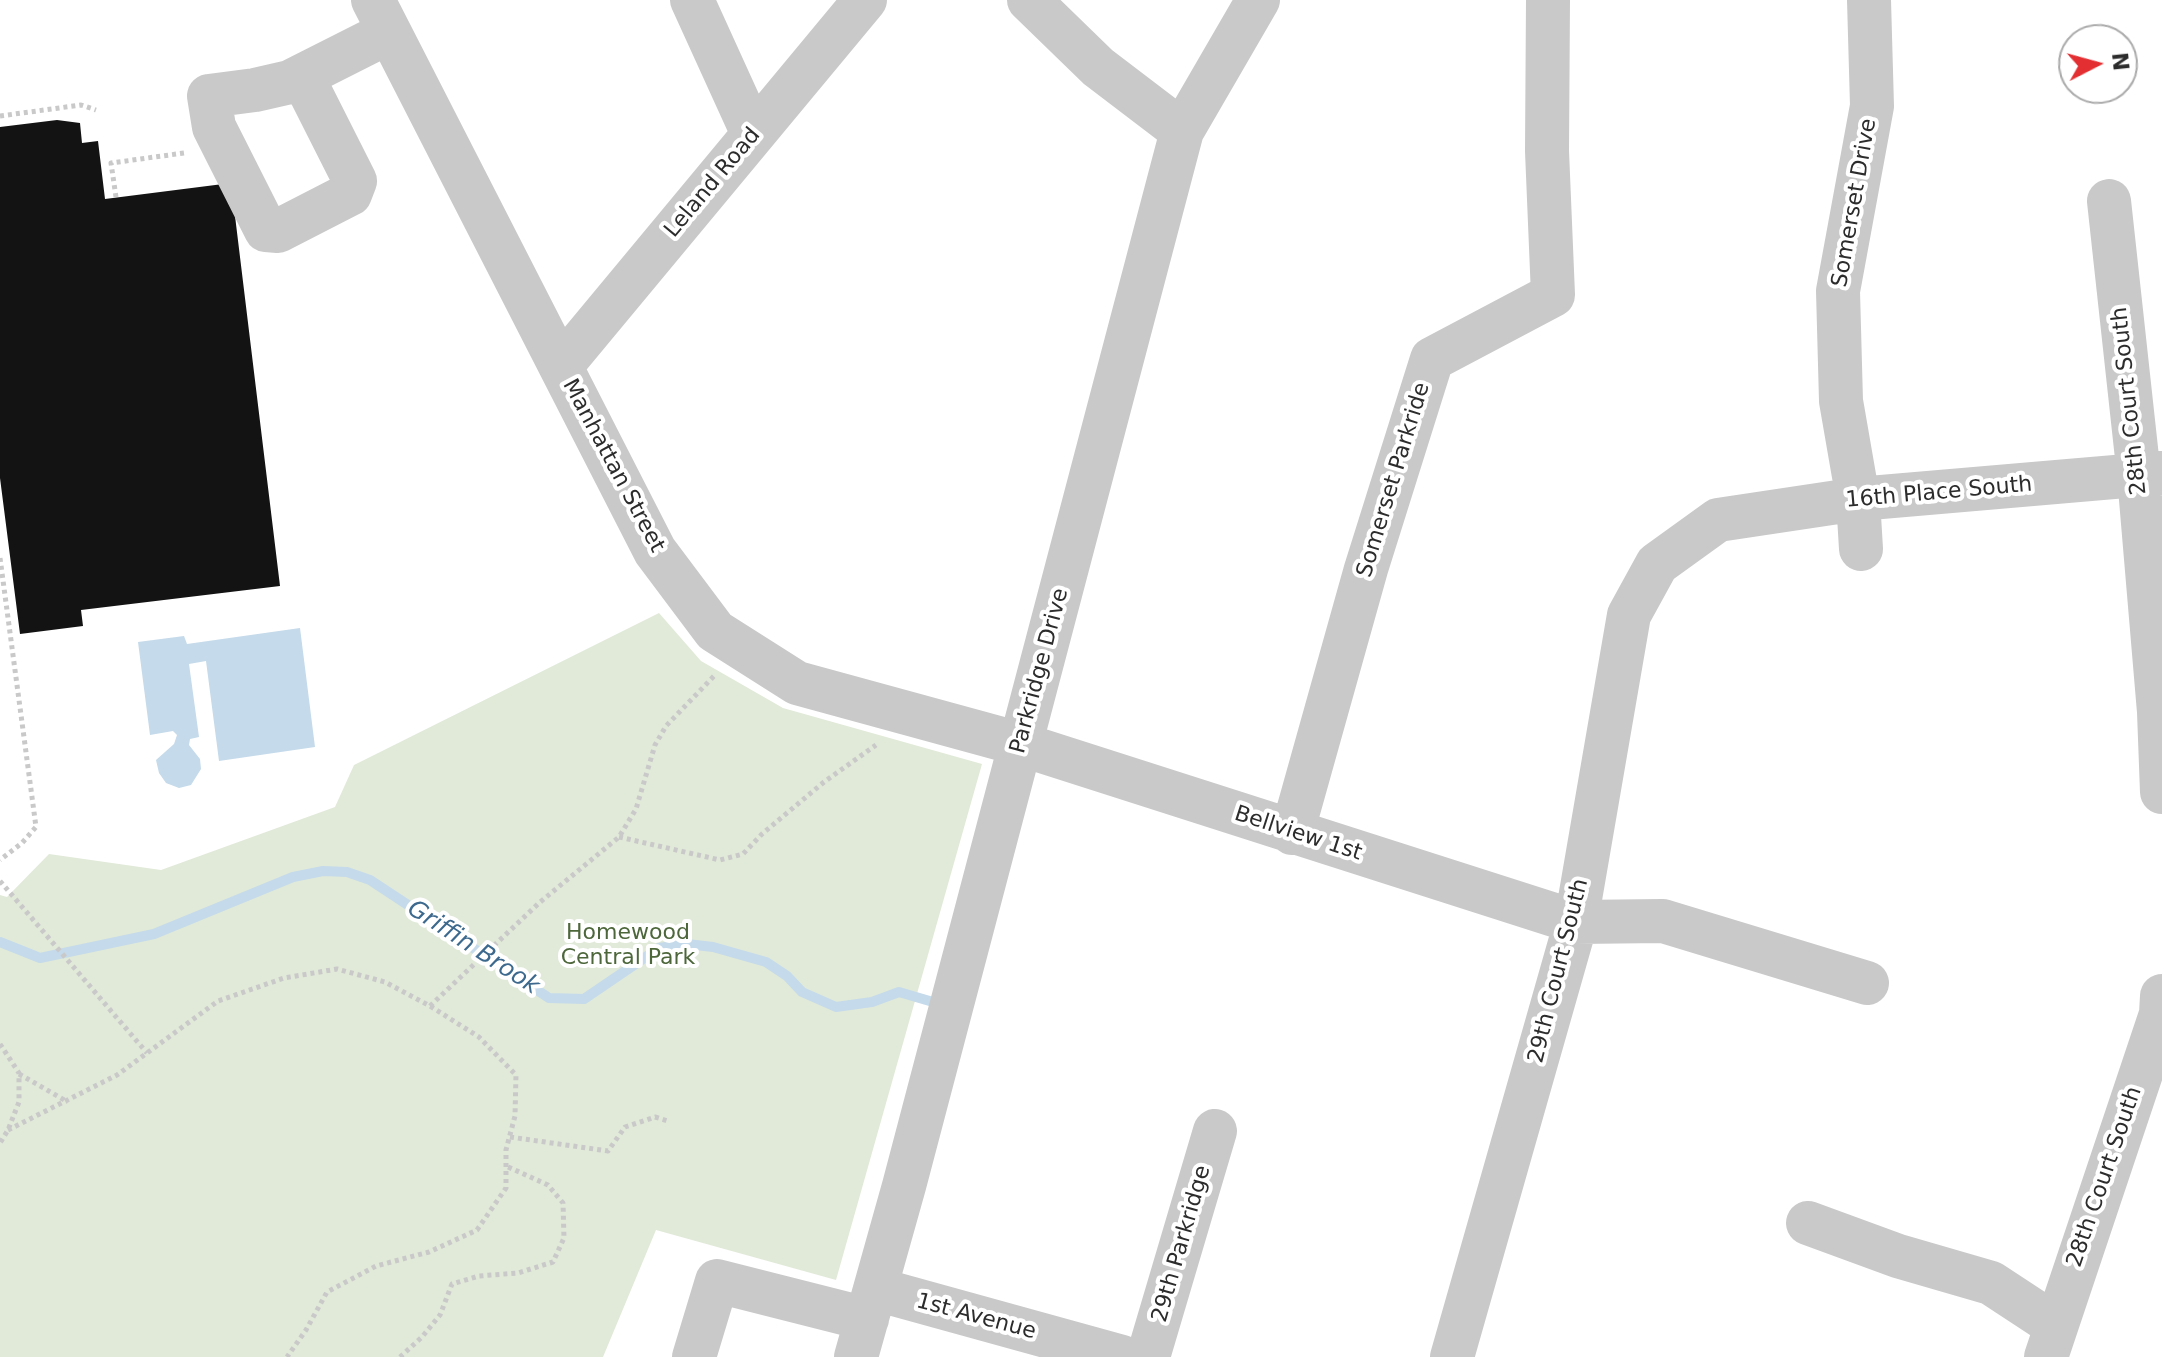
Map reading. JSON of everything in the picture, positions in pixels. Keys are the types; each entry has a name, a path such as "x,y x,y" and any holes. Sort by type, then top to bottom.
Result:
{"street":[{"path":"692,0 753,134"},
{"name":"Leland Road","path":"561,366 865,0"},
{"path":"1029,0 1098,67 1182,131"},
{"name":"Parkridge Drive","path":"866,1322 1182,131 1258,0"},
{"name":"Somerset Parkride","path":"1292,833 1366,569 1432,359 1553,295 1547,151 1548,0"},
{"name":"Somerset Drive","path":"1861,549 1858,499 1841,401 1838,291 1872,106 1869,0"},
{"path":"302,76 355,181 350,194 278,231 266,230 214,127 209,96 290,82 381,16"},
{"name":"Manhattan Street","path":"381,16 655,551 715,631 797,683 1020,744"},
{"name":"28th Court South","path":"2109,201 2150,475 2162,792"},
{"name":"16th Place South","path":"1718,520 1858,499 2150,475"},
{"name":"29th Court South","path":"1452,1357 1576,922 1629,615 1657,564 1718,520"},
{"name":"Bellview 1st","path":"1020,744 1576,922"},
{"path":"1576,922 1663,921 1867,983"},
{"name":"28th Court South","path":"2051,1341 2161,1014 2162,996"},
{"name":"29th Parkridge","path":"1148,1357 1215,1131"},
{"path":"1808,1223 1898,1256 1991,1283 2051,1341"},
{"name":"1st Avenue","path":"694,1357 717,1281 866,1322 1122,1357"}],"path":[{"path":"0,116 81,105 96,110"},
{"path":"116,197 111,163 225,148"},
{"path":"0,558 36,827 0,860"},
{"path":"430,1006 539,903 619,837 636,809 655,745 666,726 721,669 738,646"},
{"path":"619,837 720,860 743,854 824,782 883,741 894,709"},
{"path":"0,881 147,1053"},
{"path":"8,1130 117,1075 218,1001 284,978 337,969 385,982 479,1037 516,1075 515,1116 506,1150 506,1188 477,1230 429,1252 376,1266 327,1292 287,1357"},
{"path":"0,1044 19,1073 68,1102"},
{"path":"0,1143 19,1102 19,1073"},
{"path":"510,1137 608,1151 625,1127 655,1117 668,1121"},
{"path":"400,1357 440,1315 452,1284 479,1276 518,1273 553,1262 564,1238 563,1203 548,1185 506,1166"}],"green space":[{"name":"Homewood Central Park","path":"659,613 701,661 783,708 982,764 836,1280 656,1230 603,1357 0,1357 0,895 7,897 49,854 161,870 335,807 354,765"}],"water":[{"path":"300,628 315,747 219,761 206,661 189,664 199,737 190,739 189,745 200,759 201,769 191,785 179,788 166,783 159,773 156,760 174,744 177,735 173,731 150,735 138,642 184,636 187,644"}],"building":[{"path":"57,120 80,123 82,143 98,141 105,199 231,183 280,586 81,610 83,626 20,634 0,478 0,127"}],"waterway":[{"name":"Griffin Brook","path":"0,942 40,958 154,934 293,877 323,871 347,872 370,880 549,998 584,999 659,948 687,944 713,947 766,962 787,976 802,992 836,1007 872,1002 899,992 933,1002"}]}
